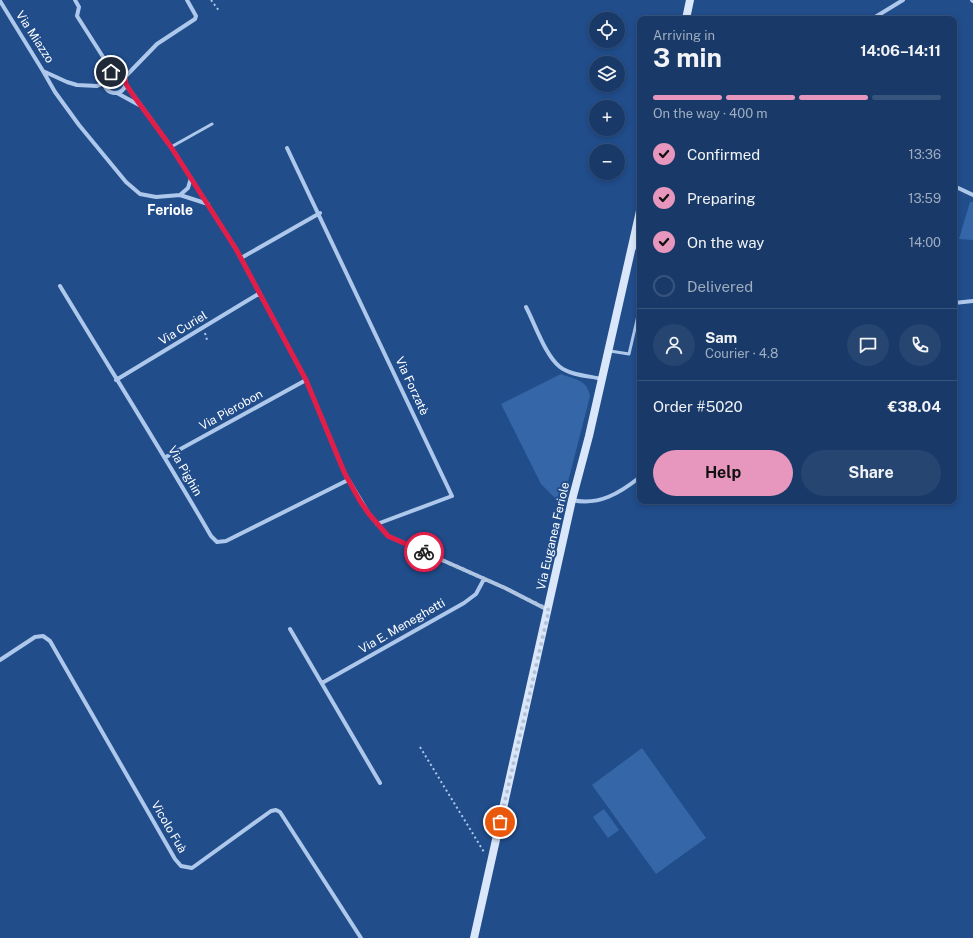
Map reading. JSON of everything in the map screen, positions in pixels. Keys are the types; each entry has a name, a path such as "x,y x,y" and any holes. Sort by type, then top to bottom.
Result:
{"main road":[{"path":"687,16 690,0"},
{"name":"Via Euganea Feriole","path":"474,938 549,610 572,500 608,351 636,248"}],"street":[{"path":"75,0 78,7 77,16 112,72"},
{"path":"125,77 157,44 195,19 196,16 187,0"},
{"path":"877,16 903,0"},
{"name":"Via Miazzo","path":"0,2 43,71 56,78 77,85 97,86 104,83"},
{"path":"43,71 55,92 79,125 126,182 140,194 156,197 180,195 208,204"},
{"path":"141,106 117,93 109,91 104,83 106,76 112,72 120,72 125,77 126,84 171,147 241,258 306,380 348,480 377,524 388,536 549,610"},
{"path":"117,93 123,90 126,84"},
{"name":"Via Forzatè","path":"287,148 320,213 452,496 377,524"},
{"path":"180,195 188,188 191,178"},
{"path":"957,187 973,195"},
{"path":"241,258 320,213"},
{"name":"Via Pighin","path":"60,286 116,380 166,457 211,536 217,542 226,540 348,480"},
{"name":"Via Curiel","path":"116,380 260,293"},
{"path":"957,303 973,301"},
{"path":"526,307 551,357 560,367 571,372 602,379"},
{"name":"Via Pierobon","path":"166,457 306,380"},
{"path":"572,500 590,502 607,499 625,489 637,479"},
{"name":"Via E. Meneghetti","path":"322,684 464,603 476,594 484,579"},
{"path":"290,628 380,783"},
{"name":"Vicolo Fuà","path":"0,660 35,637 43,636 55,647 175,859 181,866 192,868 271,811 276,810 280,812 362,938"}],"lane":[{"path":"171,147 212,124"},
{"path":"608,351 629,354 637,321"}],"path":[{"path":"211,0 220,12"},
{"path":"205,332 207,340"},
{"path":"420,747 486,856"}],"shaded area":[{"path":"970,202 973,202 973,240 959,239"},
{"path":"561,374 583,383 586,386 590,396 562,505 541,484 501,404"},
{"path":"642,748 706,838 656,874 592,785"},
{"path":"604,809 619,830 608,838 593,817"}],"way so far":[{"path":"424,552 505,588 549,610 500,822"}],"district":[{"name":"Feriole","path":"170,210"}],"route":[{"path":"111,72 117,71 124,75 127,81 126,84 133,95 171,147 236,249 306,380 345,474 360,501 388,536 424,552"}]}
